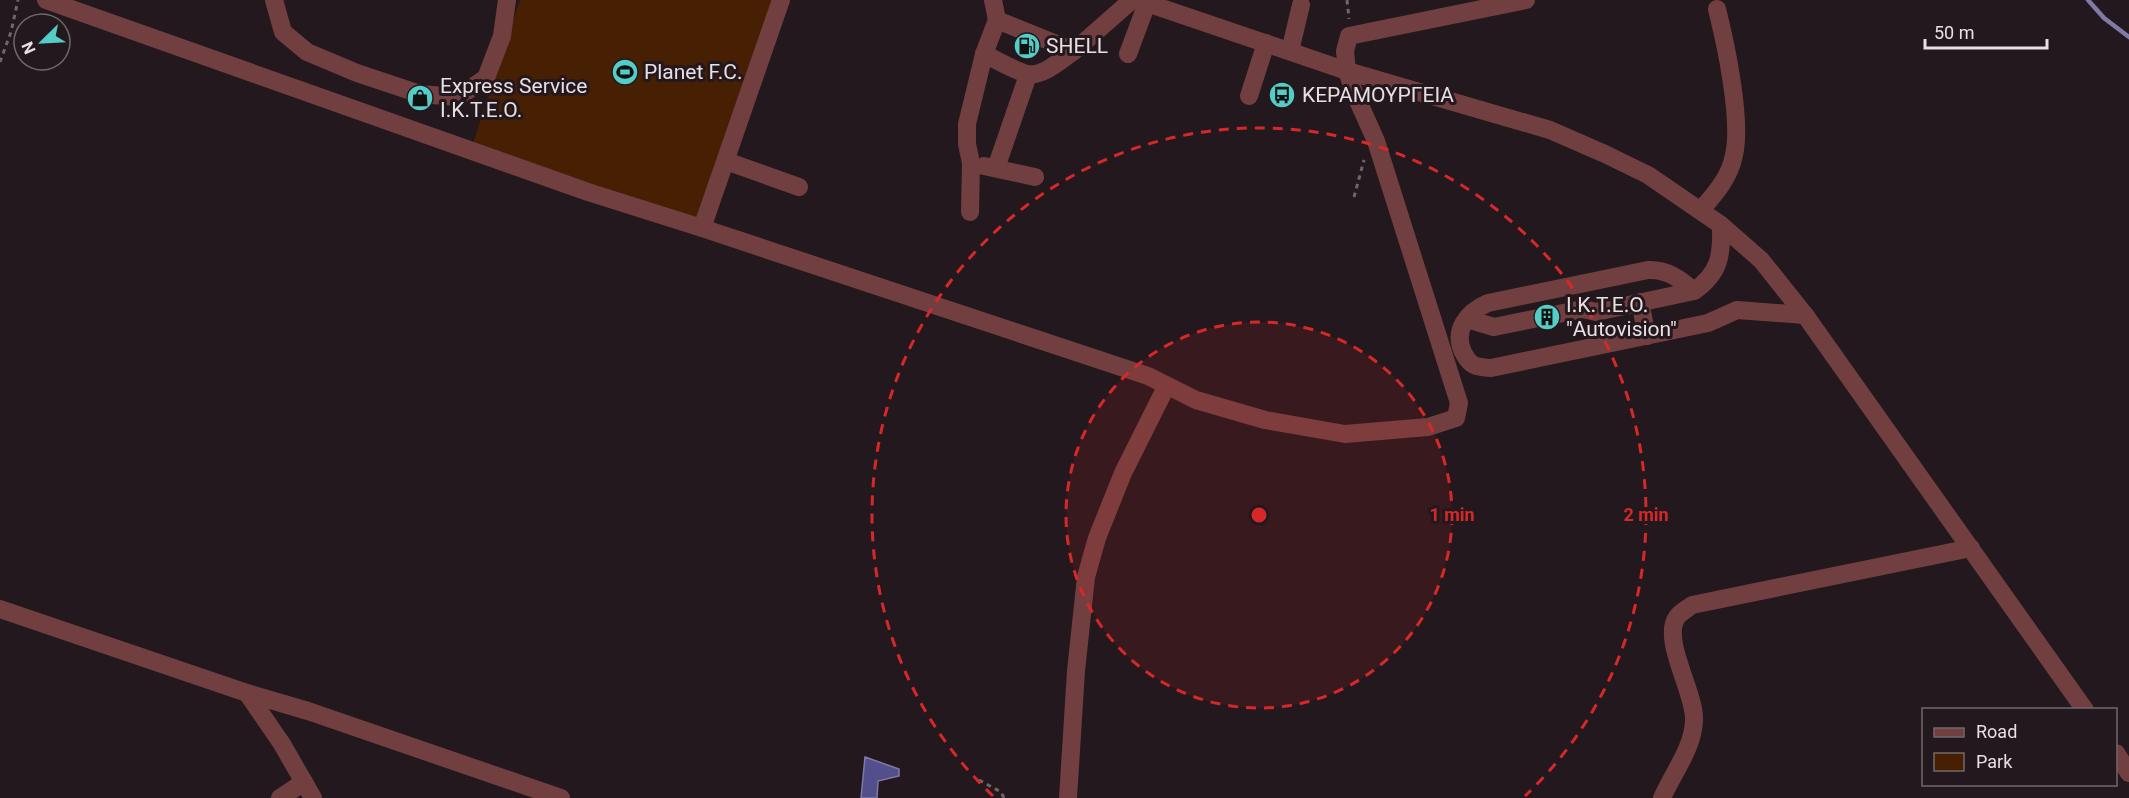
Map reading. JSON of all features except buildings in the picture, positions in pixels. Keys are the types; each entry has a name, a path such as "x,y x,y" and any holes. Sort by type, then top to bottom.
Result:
{"street":[{"path":"46,0 588,192 1148,376 1196,400 1265,420 1345,434 1428,427 1456,418 1459,404 1376,141 1347,71 1345,51 1349,36 1526,0"},
{"path":"274,0 283,32 307,52 357,73 420,94 458,97 486,78 502,36 507,0"},
{"path":"702,228 782,0"},
{"path":"970,212 971,163 967,144 967,124 984,54 997,20 993,0"},
{"path":"984,54 1028,75 1040,73 1074,51 1139,1"},
{"path":"1139,1 1347,71 1550,130 1648,175 1701,210 1761,260 1805,315 2084,708"},
{"path":"1128,54 1139,1"},
{"path":"1290,51 1301,5"},
{"path":"1701,210 1719,189 1734,157 1737,137 1732,92 1717,9"},
{"path":"997,20 1074,51"},
{"path":"1249,96 1266,43"},
{"path":"996,168 1028,75"},
{"path":"726,161 799,187"},
{"path":"971,163 1035,177"},
{"path":"1467,319 1494,327 1583,309 1596,312 1694,291 1706,282 1719,263 1722,248 1721,225"},
{"path":"1694,291 1682,280 1666,272 1648,270 1488,303 1478,309 1461,327 1459,334 1461,346 1466,358 1475,366 1491,368 1708,324 1737,310 1805,315"},
{"path":"1640,302 1647,336"},
{"path":"1068,798 1076,671 1086,577 1097,538 1123,473 1166,387"},
{"path":"1662,798 1691,742 1695,719 1673,637 1675,620 1679,614 1692,605 1971,548"},
{"path":"0,609 561,798"},
{"path":"248,693 309,790 280,798"},
{"path":"2117,756 2129,773"}],"path":[{"path":"0,62 11,32 18,0"},
{"path":"1354,197 1363,162 1376,141"},
{"path":"979,780 1001,792 1004,798"}],"green space":[{"name":"Planet F.C.","path":"520,0 777,0 699,222 473,143"}],"shaded area":[{"path":"865,757 899,769 899,776 878,781 877,798 861,798"}],"waterway":[{"path":"2088,0 2104,18 2129,37"}],"place":[{"name":"SHELL","path":"1027,46"},
{"name":"Planet F.C.","path":"625,72"},
{"name":"ΚΕΡΑΜΟΥΡΓΕΙΑ","path":"1282,95"},
{"name":"Express Service Ι.Κ.Τ.Ε.Ο.","path":"420,98"},
{"name":"I.Κ.Τ.Ε.Ο. \"Autovision\"","path":"1547,317"}]}
